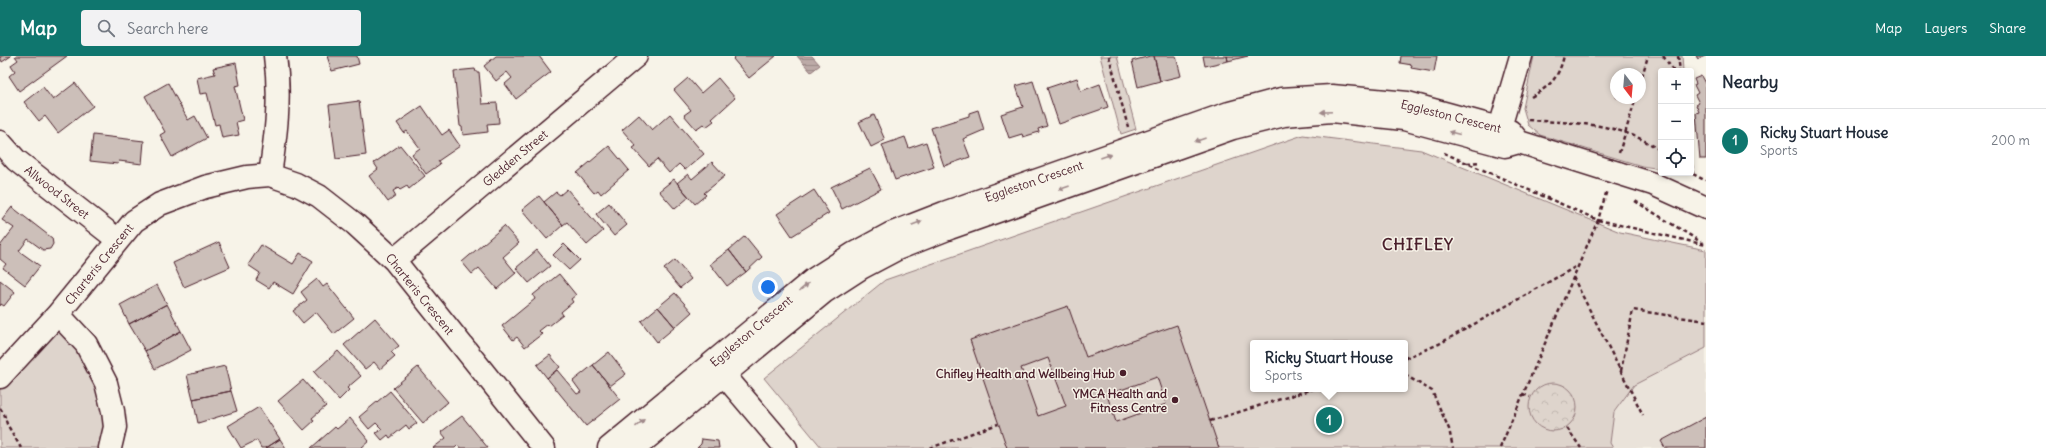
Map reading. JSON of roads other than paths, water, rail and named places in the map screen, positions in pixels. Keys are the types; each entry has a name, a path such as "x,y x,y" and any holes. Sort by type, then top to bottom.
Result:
{"street":[{"path":"270,175 277,126 279,97 279,82 275,56"},
{"name":"Gledden Street","path":"394,260 636,56"},
{"path":"1490,139 1506,56"},
{"path":"1490,139 1521,56"},
{"name":"Eggleston Crescent","path":"610,448 824,292 861,268 896,249 950,228 1233,128 1284,115 1332,111 1404,119 1490,139 1505,146 1523,134 1653,184 1706,208"},
{"name":"Allwood Street","path":"0,142 16,160 118,240"},
{"name":"Charteris Crescent","path":"0,377 58,314 134,221 160,204 204,187 247,177 270,175 296,184 319,196 355,224 394,260 544,448"},
{"name":"Charteris Crescent","path":"58,314 86,344 106,383 113,411 115,427 110,448"},
{"path":"718,369 786,448"},
{"name":"Eggleston Crescent","path":"635,448 718,369"}],"place":[{"name":"Chifley Health and Wellbeing Hub","path":"1123,373"},
{"name":"YMCA Health and Fitness Centre","path":"1175,400"},
{"name":"Ricky Stuart House","path":"1329,420"}],"district":[{"name":"CHIFLEY","path":"1418,244"}]}
